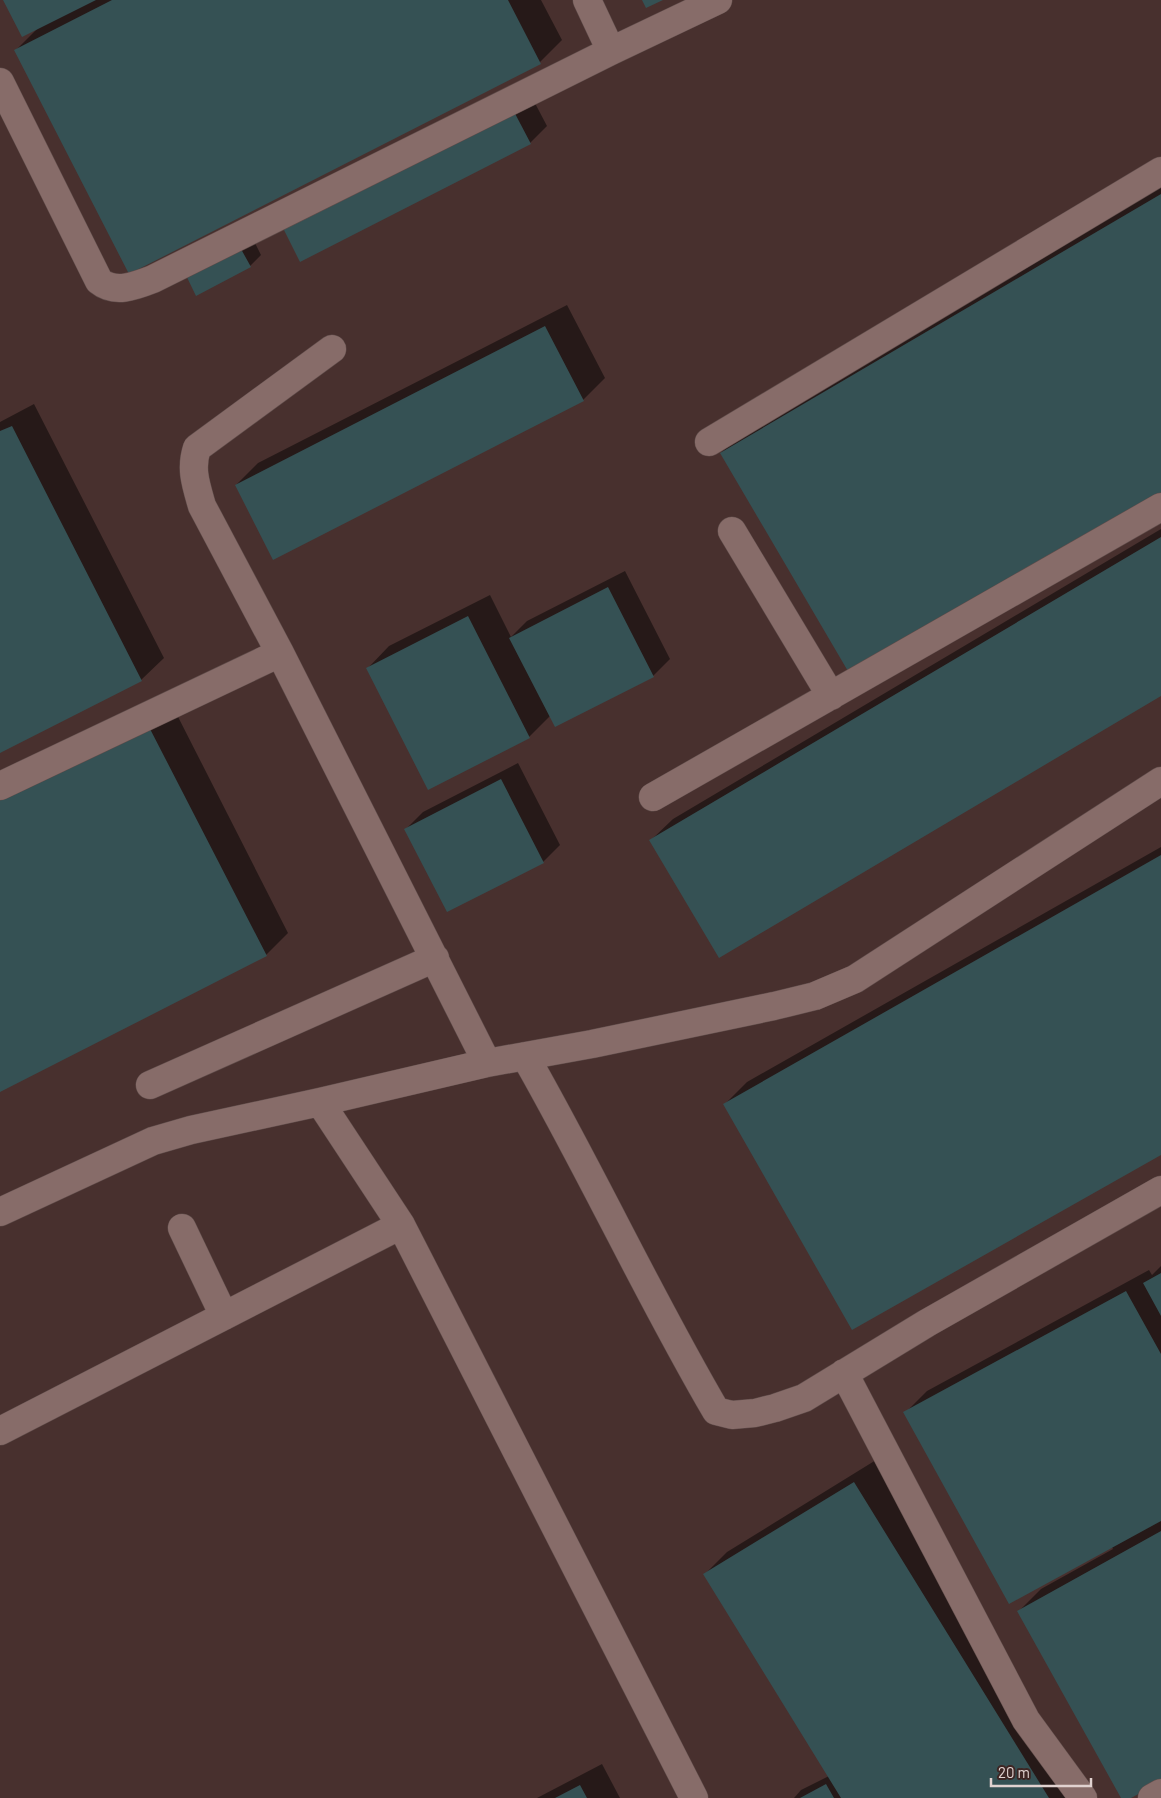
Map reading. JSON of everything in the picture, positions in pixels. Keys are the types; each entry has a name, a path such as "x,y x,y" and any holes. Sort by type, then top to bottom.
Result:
{"lane":[{"path":"586,0 611,51"},
{"path":"0,82 99,281 105,286 114,288 132,287 152,279 611,51 718,0"},
{"path":"709,442 1161,171"},
{"path":"332,349 197,448 193,460 195,479 202,506 280,653 487,1063"},
{"path":"653,797 1161,507"},
{"path":"732,531 830,696"},
{"path":"0,786 280,653"},
{"path":"0,1212 153,1141 191,1130 487,1063 592,1044 815,996 855,979 1161,781"},
{"path":"150,1085 435,958"},
{"path":"525,1056 604,1199 687,1361 716,1411 732,1415 755,1413 804,1398 927,1323 1161,1190"},
{"path":"320,1102 401,1225 694,1798"},
{"path":"0,1431 401,1225"},
{"path":"182,1228 224,1316"},
{"path":"844,1373 1026,1720 1083,1798"},
{"path":"1152,1798 1161,1793"}],"building":[{"path":"3,0 96,0 22,37"},
{"path":"112,0 508,0 541,64 129,274 14,50"},
{"path":"642,0 663,0 646,8"},
{"path":"510,104 531,144 300,262 280,222"},
{"path":"1161,194 1161,496 852,678 720,453"},
{"path":"236,240 251,267 196,296 182,267"},
{"path":"545,326 584,401 273,560 235,485"},
{"path":"12,426 142,681 0,753 0,431"},
{"path":"1161,537 1161,696 719,958 649,840"},
{"path":"608,587 654,677 555,727 509,638"},
{"path":"468,616 530,738 428,790 366,668"},
{"path":"148,725 267,956 0,1092 0,800"},
{"path":"501,779 544,863 447,912 404,829"},
{"path":"1161,855 1161,1155 852,1330 723,1104"},
{"path":"1161,1273 1161,1316 1143,1283"},
{"path":"1126,1291 1161,1354 1161,1521 1009,1604 903,1412"},
{"path":"854,1482 1049,1798 841,1798 703,1574"},
{"path":"1161,1531 1161,1782 1131,1798 1121,1798 1017,1611"},
{"path":"826,1784 834,1798 800,1798"},
{"path":"580,1785 587,1798 555,1798"}]}
